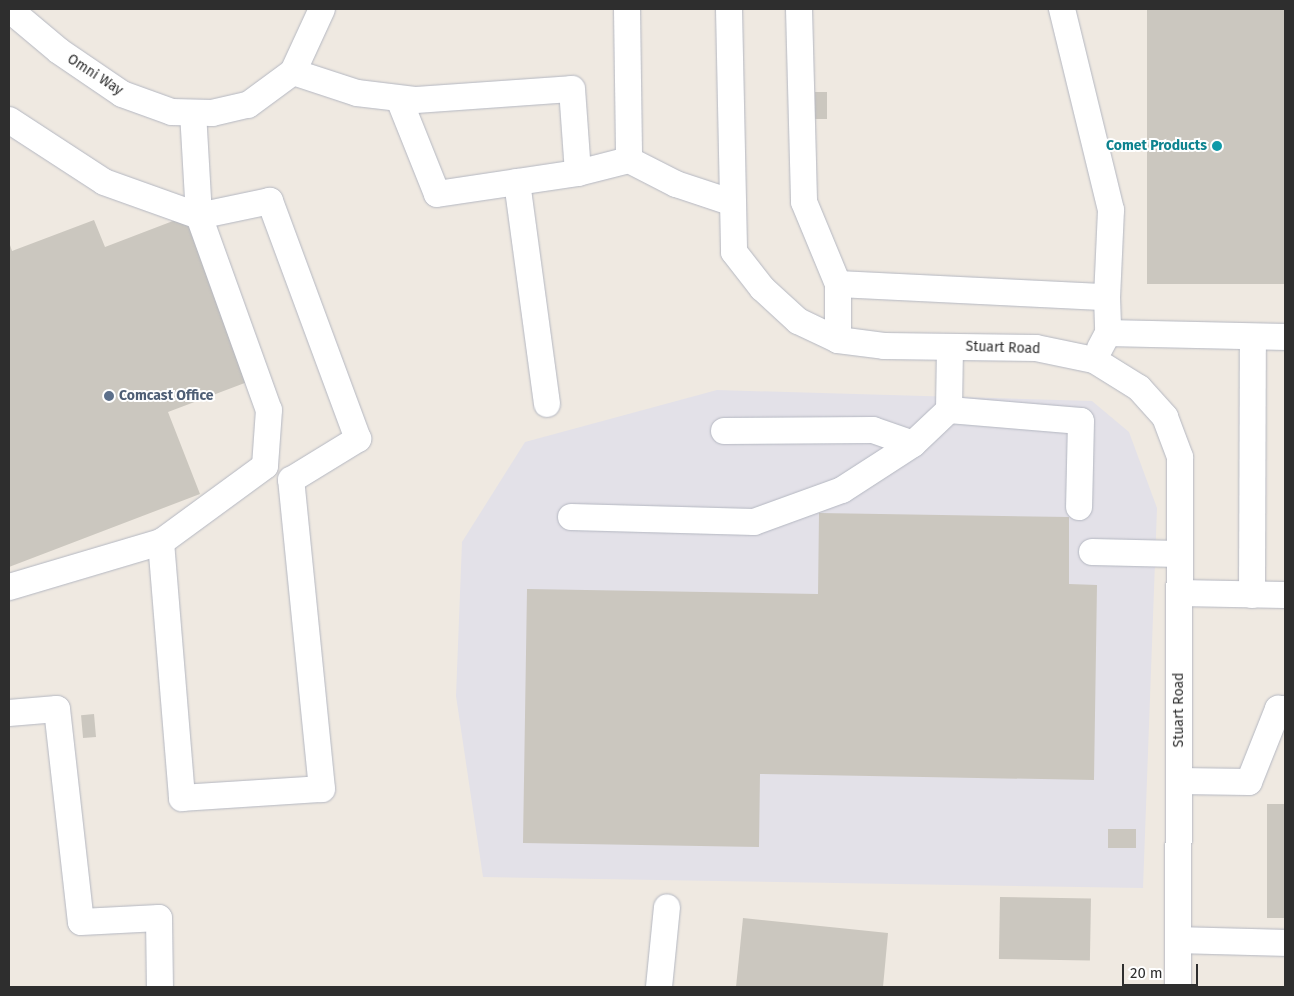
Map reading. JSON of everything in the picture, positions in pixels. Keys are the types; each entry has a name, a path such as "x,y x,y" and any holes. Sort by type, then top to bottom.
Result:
{"street":[{"name":"Omni Way","path":"9,9 59,51 122,94 172,112 212,113 248,105 293,72 322,9"},
{"path":"627,9 629,160"},
{"name":"Stuart Road","path":"729,9 734,252 762,288 798,321 838,340 884,346 1036,348 1094,360 1139,388 1165,417 1180,458 1178,987"},
{"path":"800,9 804,202 838,284 838,340"},
{"path":"1062,9 1111,210 1107,297 1108,333 1094,360"},
{"path":"293,72 357,93 415,100 572,89 578,173"},
{"path":"399,98 437,194 578,173 629,160 676,184 733,203"},
{"path":"9,587 161,542 265,466 268,410 199,216 193,113"},
{"path":"9,120 104,182 199,216 270,201 358,439 291,480 322,789 182,798 161,542"},
{"path":"517,182 547,404"},
{"path":"838,284 1107,297"},
{"path":"1108,333 1285,337"},
{"path":"1252,594 1253,336"},
{"path":"571,516 754,522 842,490 912,444 949,410 950,346"},
{"path":"949,410 1081,421 1079,507"},
{"path":"724,431 873,430 912,444"},
{"path":"1092,552 1180,554"},
{"path":"1179,593 1285,595"},
{"path":"9,713 57,708 81,922 159,918 160,987"},
{"path":"1179,781 1249,782 1278,709 1285,709"},
{"path":"659,987 667,907"},
{"path":"1178,940 1285,943"}],"shaded area":[{"path":"717,390 1092,401 1129,432 1157,508 1143,888 483,877 456,696 462,542 525,442"}],"building":[{"name":"Comet Products","path":"1147,9 1285,9 1285,284 1147,284"},
{"path":"815,92 827,92 827,119 815,119"},
{"name":"Comcast Office","path":"186,216 250,381 168,412 200,494 9,567 9,242 12,251 94,220 105,247"},
{"path":"819,513 1069,517 1069,584 1097,585 1094,780 760,774 759,847 523,843 527,589 818,594"},
{"path":"94,714 96,737 83,738 81,715"},
{"path":"1267,804 1285,804 1285,918 1267,918"},
{"path":"1108,829 1136,829 1136,848 1108,848"},
{"path":"1000,897 1091,899 1090,961 999,959"},
{"path":"743,918 888,933 883,987 736,987"}],"place":[{"name":"Comet Products","path":"1217,146"},
{"name":"Comcast Office","path":"109,396"}]}
